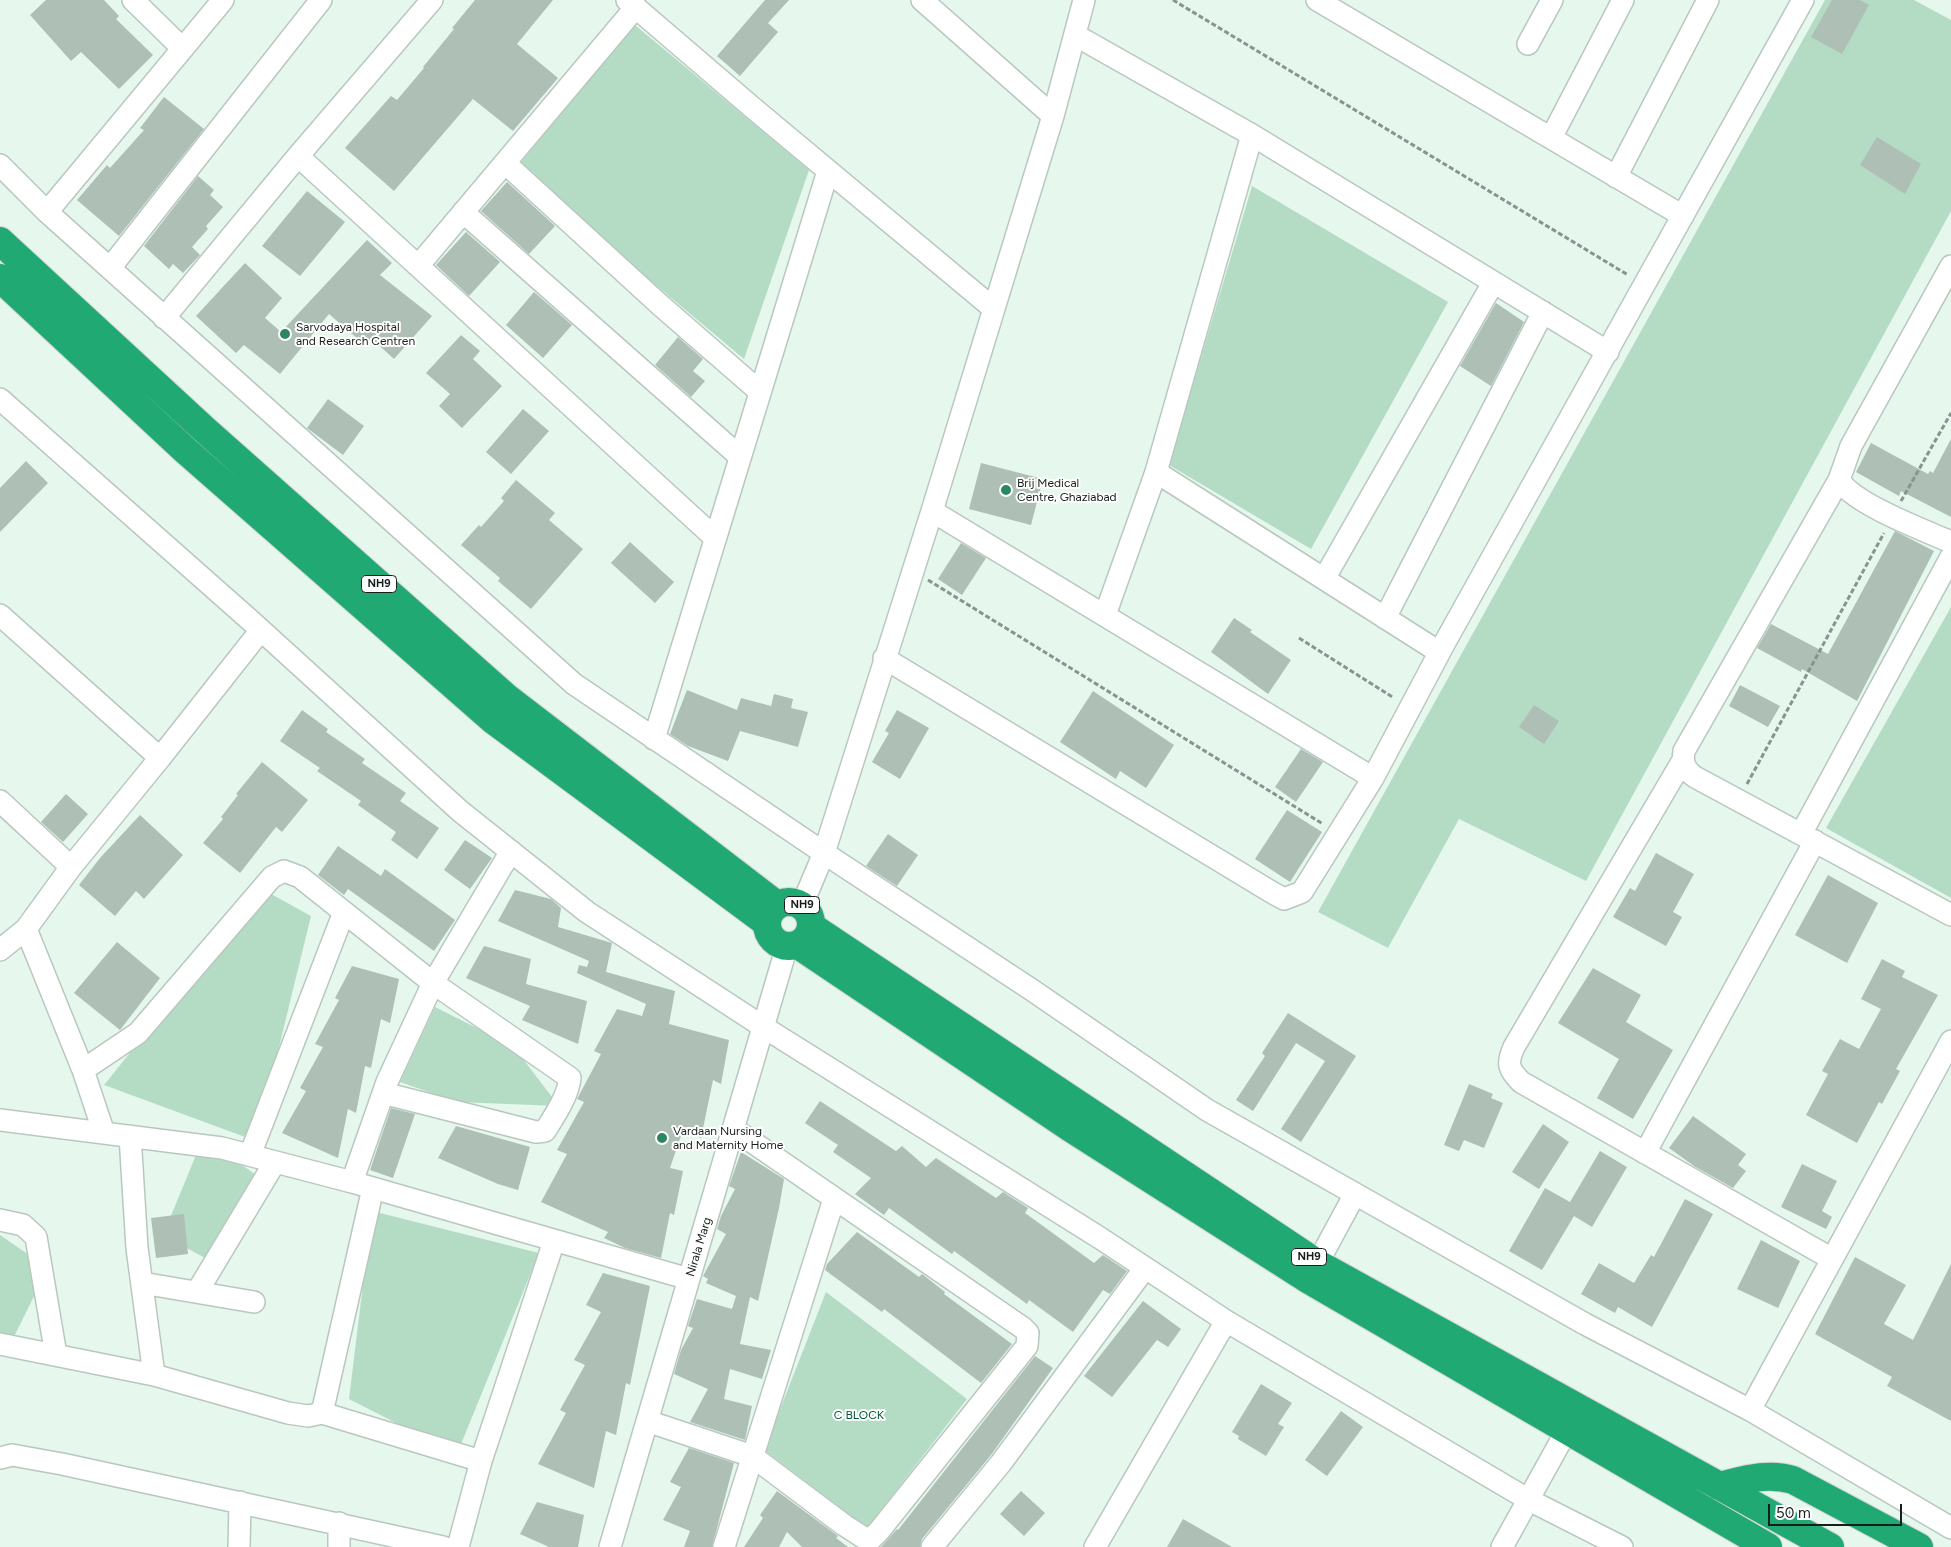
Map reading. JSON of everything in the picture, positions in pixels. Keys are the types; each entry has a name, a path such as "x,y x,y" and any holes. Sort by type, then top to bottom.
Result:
{"highway":[{"name":"NH9","path":"0,241 205,430 506,696 790,925"},
{"name":"NH9","path":"0,278 186,451 493,720 790,925 1069,1127 1313,1272 1566,1430 1768,1547"},
{"name":"NH9","path":"1313,1272 1719,1486 1830,1547"},
{"path":"1719,1486 1768,1476 1780,1476 1793,1480 1919,1547"},
{"path":"1712,1515 1721,1541 1727,1547"}],"street":[{"path":"47,212 223,0"},
{"path":"110,268 321,0"},
{"path":"164,318 298,156 432,0"},
{"path":"922,0 1053,116"},
{"name":"Nirala Marg","path":"610,1547 765,1028 790,925 824,853 884,658 932,511 1053,116 1084,0"},
{"path":"1317,0 1684,216"},
{"path":"1528,44 1552,0"},
{"path":"1551,138 1623,0"},
{"path":"1616,177 1708,0"},
{"path":"884,658 1284,899 1302,892 1373,778 1439,652 1803,0"},
{"path":"136,1 182,48"},
{"path":"418,266 504,163 631,4 828,171 994,308"},
{"path":"1075,35 1252,135 1608,352"},
{"path":"1105,615 1156,472 1252,135"},
{"path":"298,156 714,537"},
{"path":"504,163 659,304 759,391"},
{"path":"0,165 47,212 164,318 574,684 824,853 1032,990 1207,1110 1585,1324 1750,1410 1951,1528"},
{"path":"654,739 714,537 828,171"},
{"path":"463,212 739,456"},
{"path":"1951,266 1851,446 1839,480 1684,751 1683,760 1685,768 1695,778 1951,915"},
{"path":"1324,579 1493,283"},
{"path":"1385,618 1543,312"},
{"path":"0,399 261,630 460,811 587,912 765,1028 1226,1321 1529,1500 1622,1547"},
{"path":"1156,472 1439,652"},
{"path":"1839,480 1849,492 1893,516 1951,542"},
{"path":"932,511 1373,778"},
{"path":"1645,1153 1951,557"},
{"path":"0,615 160,758"},
{"path":"0,950 26,929 71,867 261,630"},
{"path":"1683,760 1508,1060 1512,1072 1521,1082 1832,1259"},
{"path":"0,801 71,867"},
{"path":"352,1182 384,1093 433,984 511,851"},
{"path":"83,1070 138,1033 272,876 284,871 300,877 433,984 570,1078 569,1087 545,1130 536,1132 384,1093"},
{"path":"250,1156 344,912"},
{"path":"26,929 83,1070 104,1133"},
{"path":"1750,1410 1951,1041"},
{"path":"0,1120 222,1148 352,1182 689,1278"},
{"path":"647,1421 752,1456 844,1525 869,1541 1027,1346 1028,1333 1023,1328 735,1130"},
{"path":"130,1136 137,1248 154,1375"},
{"path":"197,1292 275,1162"},
{"path":"322,1413 373,1188"},
{"path":"1313,1272 1355,1194"},
{"path":"727,1545 752,1456 834,1199"},
{"path":"0,1220 23,1225 36,1237 56,1355"},
{"path":"458,1547 481,1461 554,1241"},
{"path":"932,1547 1001,1463 1145,1268"},
{"path":"142,1283 254,1302"},
{"path":"1096,1547 1226,1321"},
{"path":"0,1344 154,1375 288,1413 308,1416 322,1413 481,1461"},
{"path":"1502,1547 1566,1430"},
{"path":"0,1458 12,1455 62,1464 443,1547"},
{"path":"239,1547 240,1502"},
{"path":"339,1523 340,1547"}],"path":[{"path":"1173,0 1645,285"},
{"path":"1739,801 1893,516 1951,413"},
{"path":"913,571 1338,834"},
{"path":"1299,638 1410,708"}],"green space":[{"path":"1825,0 1914,0 1951,20 1951,211 1586,881 1459,819 1388,948 1318,912"},
{"path":"635,25 809,170 744,359 516,168"},
{"path":"1252,186 1448,302 1311,549 1169,465"},
{"path":"1951,607 1951,898 1826,828"},
{"path":"262,889 311,916 256,1141 104,1085"},
{"path":"435,1007 513,1046 559,1106 457,1102 400,1082"},
{"path":"203,1138 259,1177 216,1264 163,1235"},
{"path":"372,1211 539,1253 457,1454 349,1399"},
{"path":"0,1235 48,1268 5,1355 0,1352"},
{"name":"C BLOCK","path":"826,1292 967,1399 867,1528 764,1450"}],"building":[{"path":"46,0 104,0 119,16 116,19 153,55 119,89 81,52 71,61 30,15"},
{"path":"475,0 553,0 517,44 558,78 513,131 473,99 394,191 345,148 391,96 397,100 424,68 454,29 452,28"},
{"path":"765,0 789,0 768,23 778,32 740,76 717,56"},
{"path":"1832,0 1860,0 1869,5 1842,54 1811,37"},
{"path":"164,97 204,129 119,236 77,200 107,165 110,168 144,130 140,128"},
{"path":"1877,137 1921,164 1905,194 1860,165"},
{"path":"198,176 214,190 210,195 223,207 206,226 208,229 192,247 200,255 183,273 173,264 169,269 144,246"},
{"path":"507,182 555,226 529,254 481,211"},
{"path":"307,191 345,222 300,276 262,246"},
{"path":"466,232 500,262 469,296 436,265"},
{"path":"367,240 392,263 380,275 432,316 394,359 371,338 365,345 329,314 280,374 244,345 236,353 196,316 245,263 282,298 265,318 281,332"},
{"path":"534,292 572,325 543,358 506,325"},
{"path":"1496,303 1524,322 1491,386 1460,366"},
{"path":"461,335 480,351 473,359 502,386 462,428 439,406 450,394 426,373"},
{"path":"678,337 703,359 693,371 705,381 691,397 655,365"},
{"path":"328,399 364,426 343,455 307,428"},
{"path":"523,409 549,431 511,474 486,452"},
{"path":"1951,439 1951,517 1901,491 1899,496 1856,472 1871,443 1928,474 1930,471 1933,473"},
{"path":"26,461 48,483 0,532 0,488"},
{"path":"981,463 1043,479 1031,525 969,509"},
{"path":"516,480 555,513 549,520 583,549 531,609 498,581 500,578 461,545 479,525 481,527 504,501 501,498"},
{"path":"1895,531 1934,551 1857,701 1802,669 1801,672 1757,648 1771,624 1828,654"},
{"path":"630,542 674,582 655,603 611,563"},
{"path":"961,543 986,558 962,595 938,579"},
{"path":"1234,618 1252,630 1250,632 1291,660 1268,694 1211,652"},
{"path":"1740,685 1780,706 1768,727 1729,706"},
{"path":"687,690 737,710 741,698 771,706 774,694 793,699 791,708 808,712 798,747 740,731 728,761 688,746 670,734"},
{"path":"1093,691 1174,745 1146,788 1120,771 1116,779 1060,742"},
{"path":"1534,705 1559,721 1544,744 1519,727"},
{"path":"302,710 328,729 326,732 365,759 362,763 406,793 400,801 439,828 417,859 391,840 396,832 358,805 361,801 317,771 320,768 280,741"},
{"path":"897,710 929,728 900,779 872,762 889,733 885,731"},
{"path":"1301,749 1323,762 1296,802 1275,787"},
{"path":"262,762 308,800 282,832 276,827 240,873 203,843 223,819 221,817 238,795 236,794"},
{"path":"66,794 88,814 63,842 41,822"},
{"path":"1287,810 1322,832 1290,882 1255,859"},
{"path":"140,815 183,855 144,899 136,891 115,916 79,885 100,858"},
{"path":"888,834 918,855 897,886 866,866"},
{"path":"465,840 492,858 470,889 444,870"},
{"path":"338,846 381,876 385,869 455,920 434,951 348,889 344,895 318,875"},
{"path":"1656,853 1694,874 1673,912 1682,917 1666,946 1613,917 1630,888 1635,891"},
{"path":"1828,875 1878,903 1847,963 1795,935"},
{"path":"515,890 551,899 561,908 558,927 612,943 606,972 675,991 669,1024 729,1040 721,1084 713,1080 701,1138 683,1130 670,1168 683,1171 674,1215 670,1213 661,1258 625,1248 604,1238 608,1232 541,1202 567,1154 557,1150 584,1102 577,1099 601,1054 594,1051 617,1009 642,1016 646,1004 577,973 579,965 587,967 589,961 498,921"},
{"path":"117,942 160,978 120,1030 74,993"},
{"path":"484,946 531,959 526,984 587,1001 578,1044 522,1020 530,1006 466,978"},
{"path":"1882,959 1905,971 1902,977 1938,995 1896,1069 1900,1071 1882,1104 1879,1102 1857,1143 1806,1115 1828,1074 1822,1071 1840,1039 1859,1049 1881,1009 1861,999"},
{"path":"352,966 399,979 390,1023 381,1019 371,1068 365,1066 356,1113 348,1109 338,1158 282,1133 306,1091 300,1088 323,1047 315,1044 339,1000 335,998"},
{"path":"1593,968 1641,995 1626,1022 1673,1050 1633,1119 1597,1098 1619,1059 1558,1023"},
{"path":"1288,1013 1356,1056 1301,1142 1281,1129 1325,1061 1296,1043 1253,1111 1236,1100 1265,1056 1262,1053"},
{"path":"1469,1084 1493,1094 1491,1098 1503,1103 1484,1148 1464,1140 1459,1151 1444,1145"},
{"path":"820,1101 896,1151 902,1146 926,1167 936,1158 996,1198 1003,1192 1028,1208 1025,1213 1094,1263 1103,1255 1127,1271 1110,1294 1103,1290 1073,1332 1029,1300 1027,1304 954,1251 952,1254 889,1208 884,1215 855,1194 871,1178 833,1152 838,1145 805,1123"},
{"path":"391,1108 415,1114 393,1178 370,1170"},
{"path":"1693,1116 1746,1154 1738,1165 1746,1171 1733,1188 1694,1166 1669,1148"},
{"path":"1543,1124 1569,1142 1539,1189 1512,1172"},
{"path":"456,1126 530,1147 518,1190 498,1184 438,1158"},
{"path":"1600,1151 1627,1167 1592,1227 1574,1216 1542,1270 1509,1251 1545,1188 1570,1202"},
{"path":"741,1152 784,1179 758,1301 750,1297 740,1344 771,1350 762,1379 730,1369 724,1399 752,1406 745,1440 690,1422 708,1389 674,1374 681,1350 693,1328 688,1326 697,1299 732,1309 736,1296 706,1283 708,1279 703,1276 726,1234 717,1229 721,1216 735,1189 729,1186"},
{"path":"1802,1164 1837,1181 1822,1211 1832,1217 1826,1229 1781,1207"},
{"path":"1685,1199 1713,1214 1652,1327 1618,1307 1615,1313 1581,1294 1599,1263 1634,1283 1651,1255 1654,1257"},
{"path":"184,1214 188,1254 156,1258 151,1218"},
{"path":"857,1232 919,1277 922,1274 945,1292 944,1294 1012,1344 981,1383 884,1309 882,1312 825,1270 827,1264"},
{"path":"1761,1240 1800,1261 1778,1308 1737,1289"},
{"path":"1855,1257 1906,1285 1884,1324 1913,1340 1951,1264 1951,1421 1887,1386 1892,1377 1815,1334"},
{"path":"603,1273 650,1286 630,1385 626,1383 616,1435 606,1431 594,1488 538,1464 566,1413 560,1410 585,1365 574,1360 601,1312 586,1305"},
{"path":"1143,1301 1181,1329 1168,1347 1157,1340 1112,1397 1084,1376"},
{"path":"1035,1356 1053,1368 991,1455 922,1539 920,1547 881,1547 898,1530"},
{"path":"1261,1384 1292,1403 1278,1424 1284,1427 1266,1456 1238,1439 1239,1436 1232,1432"},
{"path":"1341,1411 1363,1427 1327,1476 1305,1460"},
{"path":"689,1448 734,1463 712,1547 684,1547 690,1531 663,1520 681,1487 670,1482"},
{"path":"777,1491 838,1536 836,1538 848,1547 802,1547 787,1532 779,1547 744,1547 763,1518 760,1515"},
{"path":"1021,1491 1045,1513 1024,1536 1000,1514"},
{"path":"537,1502 584,1515 578,1547 549,1547 520,1534"},
{"path":"1183,1519 1232,1547 1167,1547"}],"place":[{"name":"Sarvodaya Hospital and Research Centren","path":"285,334"},
{"name":"Brij Medical Centre, Ghaziabad","path":"1006,490"},
{"name":"Vardaan Nursing and Maternity Home","path":"662,1138"}]}
